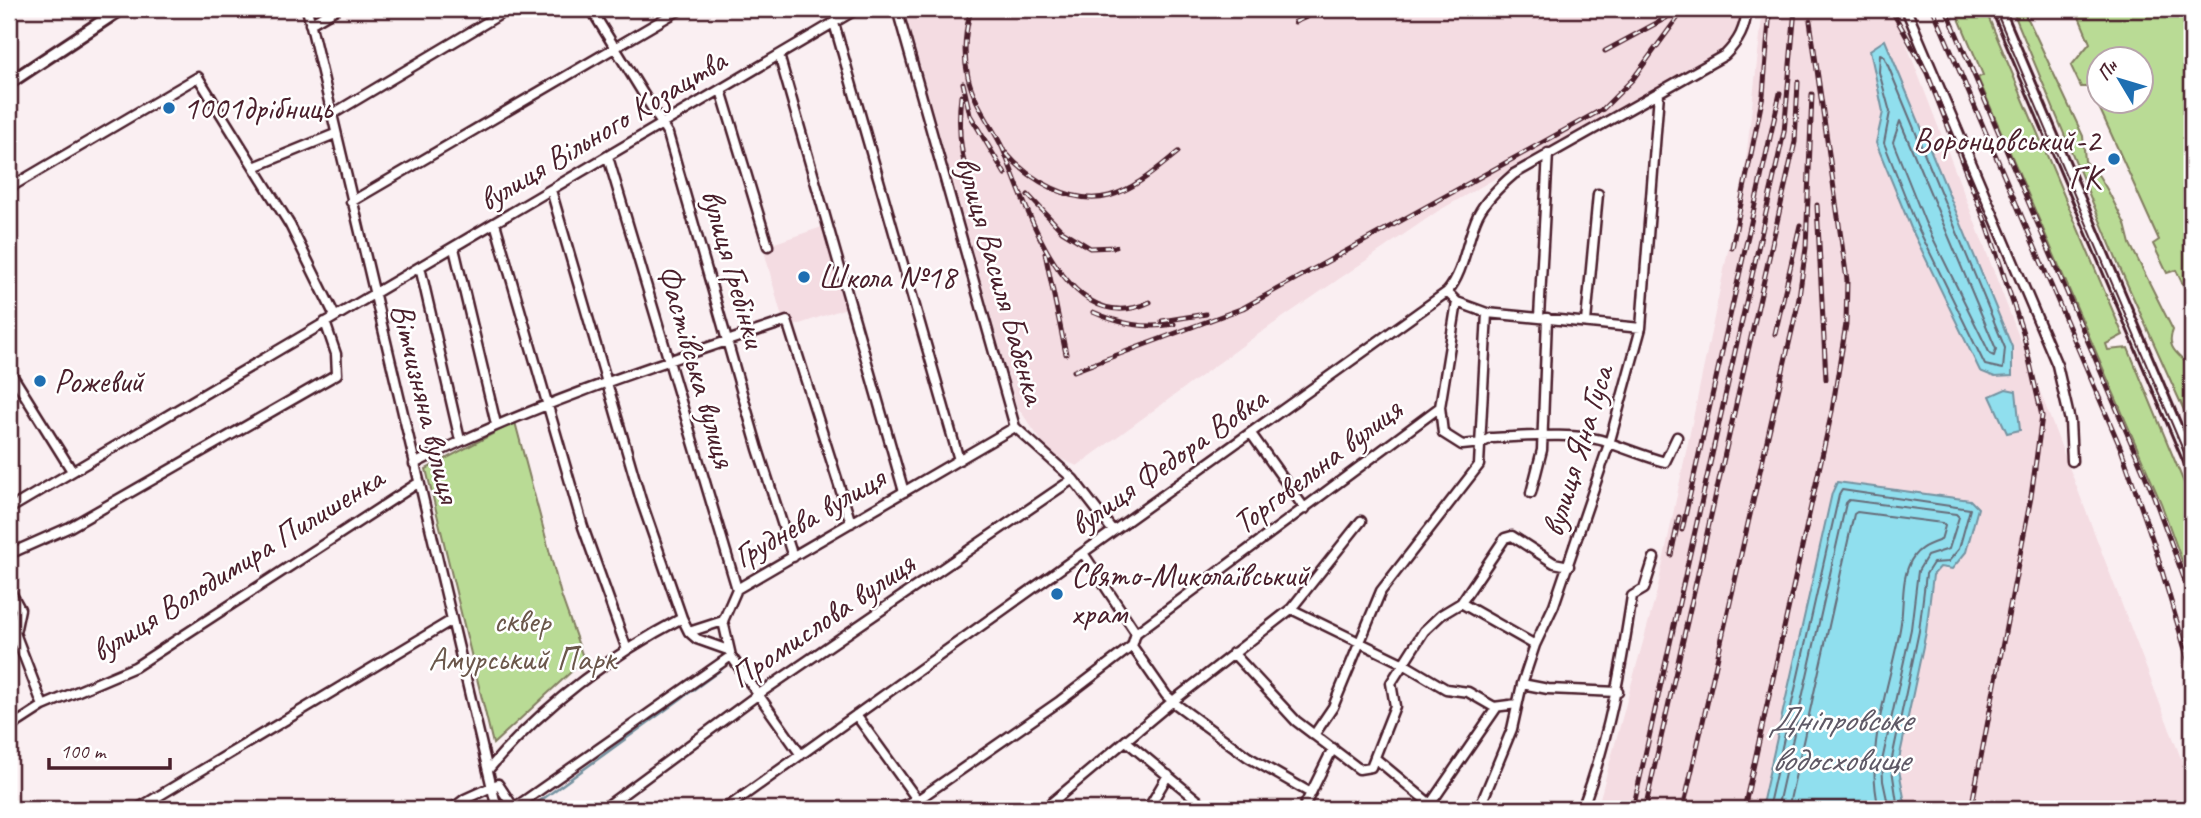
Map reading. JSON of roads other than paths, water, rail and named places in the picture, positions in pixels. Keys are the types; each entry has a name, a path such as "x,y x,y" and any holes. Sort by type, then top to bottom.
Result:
{"main road":[{"path":"9,83 121,9"},
{"path":"1998,9 2192,466"}],"street":[{"name":"Вітчизняна вулиця","path":"307,9 373,296 497,809"},
{"path":"310,24 336,9"},
{"path":"331,115 509,9"},
{"name":"вулиця Гребінки","path":"591,9 668,134 793,557"},
{"path":"351,202 681,9"},
{"name":"вулиця Вільного Козацтва","path":"9,509 857,9"},
{"name":"вулиця Василя Бабенка","path":"897,9 1015,427 1073,479 1112,531"},
{"path":"1531,493 1542,450 1540,437 1548,153 1725,55 1737,42 1745,26 1748,9"},
{"path":"1906,9 2057,365 2070,421 2071,461"},
{"path":"834,23 960,460"},
{"path":"779,55 904,492"},
{"path":"9,188 198,76 290,225 335,316"},
{"path":"721,90 768,246"},
{"name":"вулиця Яна Гуса","path":"1479,809 1512,729 1522,684 1535,645 1569,566 1609,444 1641,328 1659,93"},
{"path":"254,167 335,134"},
{"name":"вулиця Федора Вовка","path":"725,809 1112,531 1252,435 1447,292 1456,278 1478,215 1493,192 1514,174 1548,153"},
{"name":"Фастівська вулиця","path":"608,157 737,589"},
{"path":"551,190 607,384 682,618 689,632 697,639 729,653"},
{"path":"1586,322 1598,194"},
{"path":"495,223 583,527 626,647"},
{"path":"454,248 496,424"},
{"path":"420,267 460,440"},
{"path":"1447,292 1457,302 1487,313 1641,328"},
{"name":"Торговельна вулиця","path":"1136,633 1440,407 1457,302"},
{"path":"1314,735 1333,708 1381,591 1393,579 1479,465 1487,313"},
{"path":"414,464 460,440 547,404 787,321 851,523"},
{"path":"9,554 71,527 337,374 336,354 325,322"},
{"path":"9,369 72,471"},
{"path":"1440,407 1441,426 1448,439 1462,445 1482,443 1490,438 1540,437 1603,441 1665,462 1676,437"},
{"name":"Груднева вулиця","path":"723,621 737,589 1015,427"},
{"path":"1252,435 1305,509"},
{"name":"Промислова вулиця","path":"603,809 756,696 1073,479"},
{"name":"вулиця Володимира Пилишенка","path":"9,728 43,706 135,667 418,483"},
{"path":"1044,809 1173,701 1291,609 1361,521"},
{"path":"1233,653 1296,721 1362,770 1371,767 1395,706 1391,683 1402,663 1424,631 1441,615 1461,603 1507,537 1514,538 1554,563 1569,566"},
{"path":"895,809 919,799 1060,701 1132,646 1136,633 1083,553"},
{"path":"1582,809 1598,768 1618,692 1632,596 1644,589 1654,558"},
{"path":"9,589 20,609 15,633 43,706"},
{"path":"1461,603 1535,645"},
{"path":"1291,609 1402,663 1446,689 1468,692 1497,707 1517,704"},
{"path":"488,770 514,739 558,700 626,647 682,618"},
{"path":"136,809 452,620"},
{"path":"689,632 723,621 729,653 756,696 801,755"},
{"path":"1132,646 1173,701 1248,757 1309,792"},
{"path":"453,809 491,785 498,784 514,808 729,653"},
{"path":"1522,684 1548,689 1618,692"},
{"path":"1375,758 1428,806 1497,707"},
{"path":"856,715 924,809"},
{"path":"1126,741 1208,809"},
{"path":"1303,809 1309,792 1333,748"},
{"path":"1148,809 1168,775"}],"water":[{"path":"1885,40 2012,347 2012,376 1995,377 1980,371 1911,228 1876,143 1883,112 1870,50"},
{"path":"2006,389 2016,391 2020,430 2007,433 1990,396"},
{"name":"Дніпровське водосховище","path":"1837,482 1970,500 1978,508 1966,552 1952,569 1940,567 1933,575 1926,632 1898,764 1906,809 1761,809 1832,493"}],"waterway":[{"path":"529,809 722,669"}],"tram line":[{"path":"1995,9 2192,471"}],"railway":[{"path":"971,9 965,52 971,87 1003,149 1024,203 1054,262 1072,286 1095,303 1120,309 1150,302"},
{"path":"1295,22 1325,9"},
{"path":"1605,51 1666,18 1676,9"},
{"path":"1074,371 1243,308 1603,109 1633,79 1684,9"},
{"path":"1732,248 1763,95 1770,9"},
{"path":"1633,809 1784,132 1795,9"},
{"path":"1891,9 1927,73 1988,228 2023,333 2042,416 2031,497 1971,809"},
{"path":"1933,9 2121,449 2154,544 2192,673"},
{"path":"1946,9 2153,494 2192,600"},
{"path":"1744,809 1832,411 1846,324 1847,280 1810,21"},
{"path":"1645,809 1795,142 1798,82"},
{"path":"963,83 970,115 1005,174"},
{"path":"1682,530 1780,93"},
{"path":"1683,809 1798,304 1806,248 1812,94"},
{"path":"961,96 962,153 977,209"},
{"path":"1006,153 1026,172 1052,188 1066,194 1095,198 1128,189 1178,152"},
{"path":"1028,195 1062,231 1090,248 1116,247"},
{"path":"1817,205 1826,379"},
{"path":"1775,334 1800,225"},
{"path":"1045,253 1066,354"},
{"path":"1093,312 1133,324 1174,324"},
{"path":"1162,321 1206,314"},
{"path":"1671,555 1679,517"}],"place":[{"name":"1001дрібниць","path":"169,108"},
{"name":"Воронцовський-2 ГК","path":"2114,159"},
{"name":"Школа №18","path":"804,277"},
{"name":"Рожевий","path":"40,381"},
{"name":"Свято-Миколаївський храм","path":"1057,594"}],"park label":[{"name":"сквер Амурський Парк","path":"522,640"}]}
